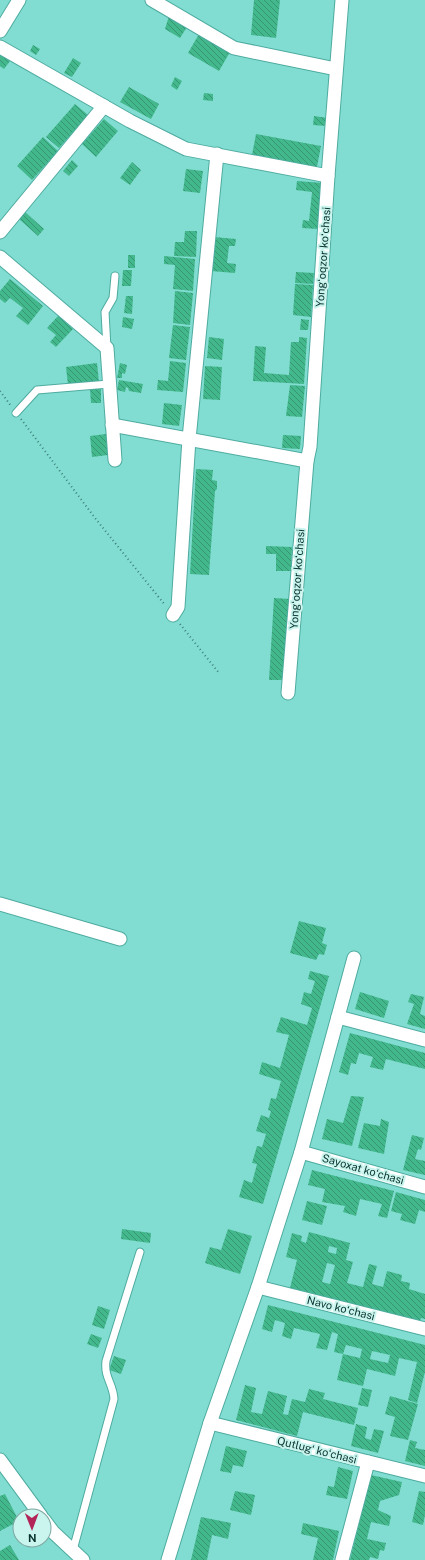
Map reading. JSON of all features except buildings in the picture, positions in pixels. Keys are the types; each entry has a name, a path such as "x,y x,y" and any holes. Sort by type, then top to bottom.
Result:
{"street":[{"path":"0,31 18,0"},
{"path":"152,0 234,48 336,69"},
{"name":"Yongʻoqzor koʻchasi","path":"288,693 307,461 311,440 328,176 342,0"},
{"path":"0,47 104,106 186,149 328,176"},
{"path":"0,232 104,106"},
{"path":"173,615 178,607 189,440 217,154"},
{"path":"0,257 107,348 114,460"},
{"path":"112,425 307,461"},
{"path":"0,904 120,939"},
{"path":"168,1560 210,1423 258,1287 301,1152 354,958"},
{"path":"338,1017 425,1040"},
{"name":"Sayoxat koʻchasi","path":"301,1152 425,1187"},
{"name":"Navo koʻchasi","path":"258,1287 425,1330"},
{"name":"Qutlugʻ koʻchasi","path":"210,1423 425,1476"},
{"path":"0,1460 35,1508"},
{"path":"342,1560 368,1462"},
{"path":"52,1532 83,1560"}],"lane":[{"path":"107,348 104,312 113,298 115,276"},
{"path":"16,413 37,390 109,384"},
{"path":"73,1550 114,1399 113,1391 104,1371 106,1361 140,1252"}],"path":[{"path":"0,391 95,518 219,673"}]}
